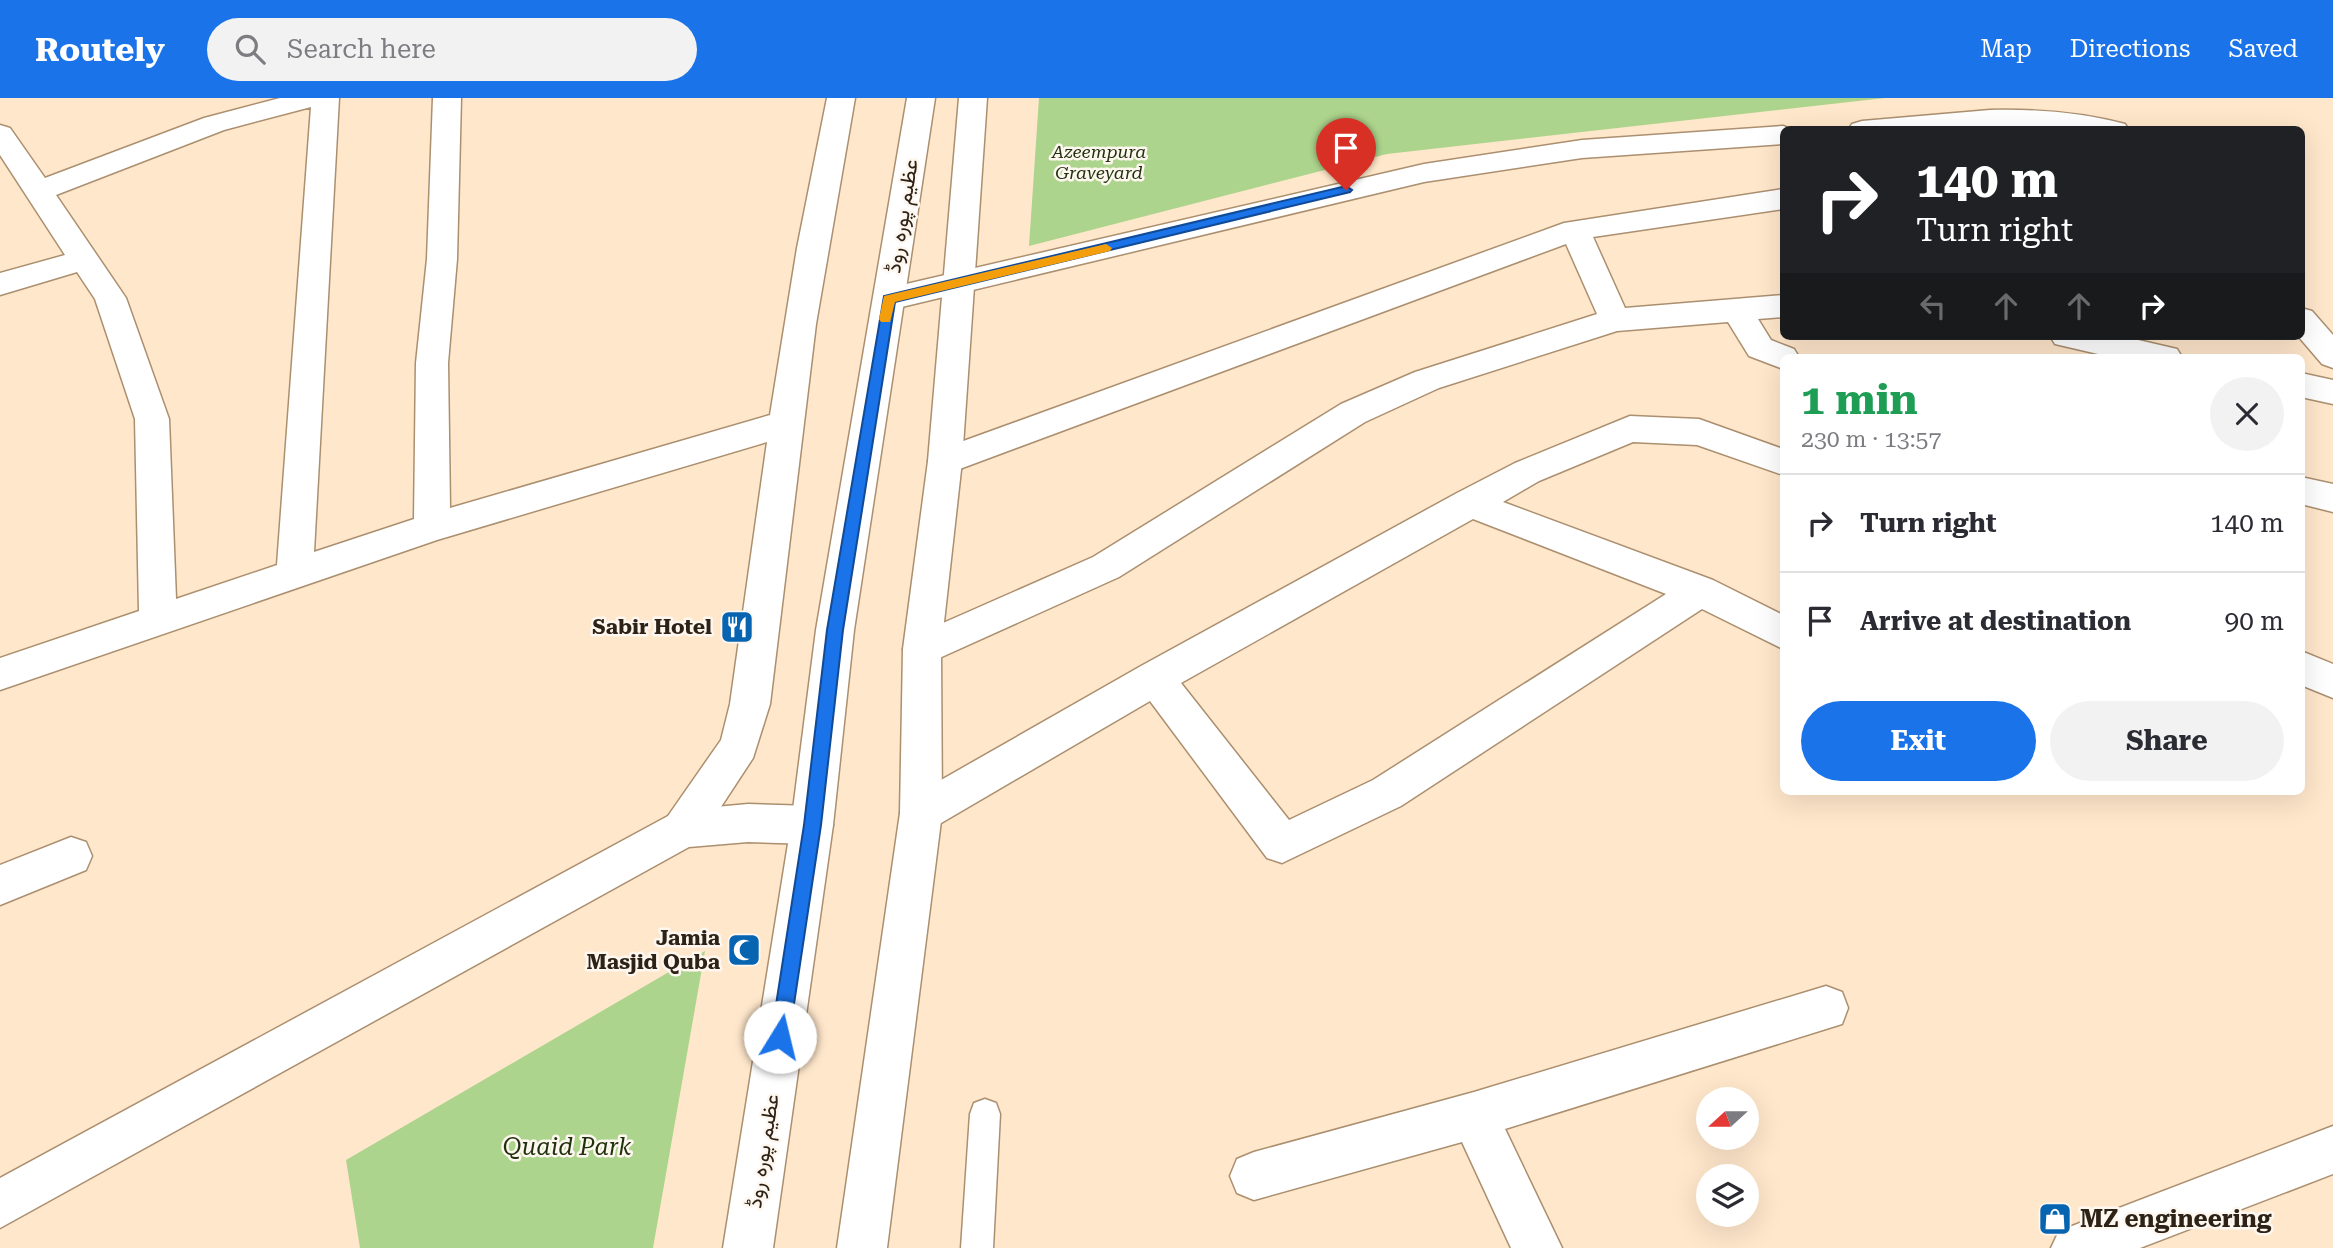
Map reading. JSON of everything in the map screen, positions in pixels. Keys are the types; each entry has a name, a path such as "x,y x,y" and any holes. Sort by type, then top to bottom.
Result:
{"street":[{"path":"200,98 215,124"},
{"path":"19,177 312,98"},
{"path":"295,573 325,98"},
{"path":"432,527 432,363 442,259 447,98"},
{"path":"683,829 739,746 750,704 787,423 826,168 841,98"},
{"name":"عظیم پورہ روڈ","path":"748,1248 813,825 835,630 921,98"},
{"path":"862,1248 921,813 922,649 945,461 973,98"},
{"path":"1917,126 2026,118 2104,126"},
{"path":"0,134 19,177 110,298 152,419 158,620"},
{"path":"889,299 1320,195 1424,173 1582,149 1780,135"},
{"path":"945,461 1575,230 1780,199"},
{"path":"1575,230 1615,320"},
{"path":"0,284 84,260"},
{"path":"922,649 1106,567 1353,413 1427,380 1615,320 1780,306"},
{"path":"1737,311 1760,348 1780,356"},
{"path":"2305,324 2333,356"},
{"path":"2085,340 2152,354"},
{"path":"2305,386 2333,392"},
{"path":"0,674 432,527 787,423"},
{"path":"921,813 1155,678 1469,503 1527,472 1630,429 1699,432 1780,461"},
{"path":"2305,491 2333,498"},
{"path":"1469,503 1700,591 1780,631"},
{"path":"1155,678 1282,844 1387,793 1700,591"},
{"path":"2305,669 2333,682"},
{"path":"0,1204 683,829 748,822 813,825"},
{"path":"0,885 71,856"},
{"path":"1254,1176 1474,1115 1826,1008"},
{"path":"1474,1115 1536,1248"},
{"path":"2076,1248 2333,1150"}],"lane":[{"path":"977,1248 985,1114"}],"green space":[{"name":"Azeempura Graveyard","path":"1039,98 1885,98 1387,154 1029,246"},
{"name":"Quaid Park","path":"705,951 653,1248 360,1248 346,1160"}],"slow traffic":[{"path":"885,319 889,299 1106,248"}],"place":[{"name":"Sabir Hotel","path":"737,627"},
{"name":"Jamia Masjid Quba","path":"744,950"},
{"name":"MZ engineering","path":"2055,1219"}],"route":[{"path":"780,1037 813,825 835,630 889,299 1346,190"}]}
